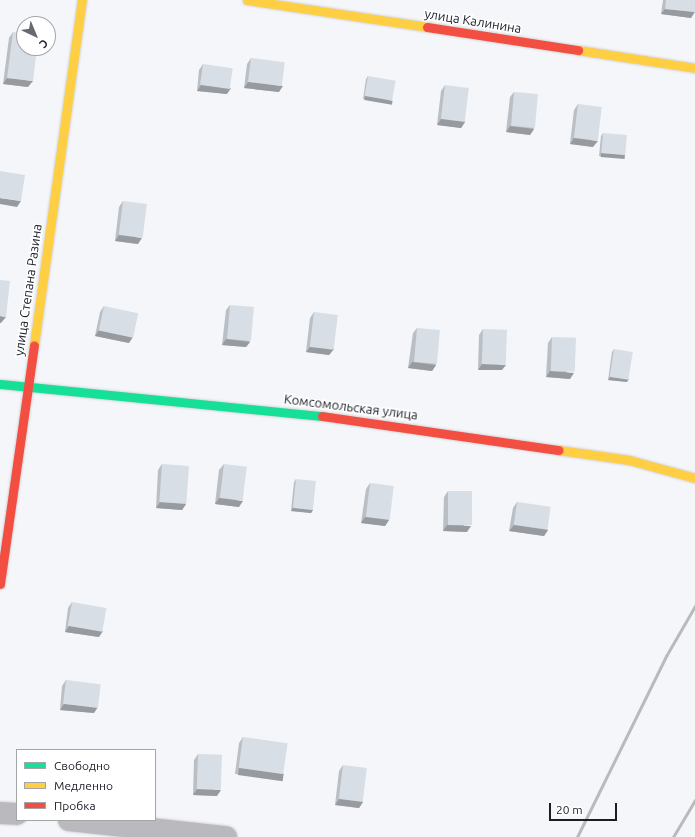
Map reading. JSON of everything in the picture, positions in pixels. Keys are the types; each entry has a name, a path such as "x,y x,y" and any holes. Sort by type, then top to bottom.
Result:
{"street":[{"name":"улица Степана Разина","path":"0,584 82,0"},
{"name":"улица Калинина","path":"247,0 695,68"},
{"name":"Комсомольская улица","path":"0,384 335,417 629,460 695,478"},
{"path":"0,813 16,814"},
{"path":"78,821 226,837"}],"building":[{"path":"666,0 695,0 695,12 665,9"},
{"path":"13,32 16,32 16,56 36,56 33,81 7,78"},
{"path":"251,58 285,62 282,86 248,82"},
{"path":"203,64 233,68 230,89 200,85"},
{"path":"368,76 396,81 392,101 365,96"},
{"path":"445,85 469,88 465,122 441,119"},
{"path":"514,92 538,94 535,128 511,126"},
{"path":"578,104 602,107 598,141 574,138"},
{"path":"603,133 627,135 625,155 601,153"},
{"path":"0,171 25,175 21,201 0,198"},
{"path":"123,201 147,204 143,238 119,235"},
{"path":"0,280 10,281 6,317 0,316"},
{"path":"230,305 254,307 251,341 227,339"},
{"path":"104,306 138,313 133,338 99,330"},
{"path":"314,312 338,315 334,350 310,347"},
{"path":"417,328 440,330 437,364 414,362"},
{"path":"483,329 507,330 506,365 482,364"},
{"path":"552,337 576,338 575,372 551,371"},
{"path":"614,349 633,352 628,380 610,377"},
{"path":"162,464 189,466 186,504 159,502"},
{"path":"224,464 247,467 243,501 220,498"},
{"path":"296,479 316,481 313,510 293,508"},
{"path":"370,483 394,486 390,520 366,517"},
{"path":"448,491 472,491 472,525 448,525"},
{"path":"517,502 551,507 547,530 514,525"},
{"path":"72,602 106,608 102,632 68,626"},
{"path":"66,680 101,684 98,708 63,704"},
{"path":"243,737 288,743 283,774 239,768"},
{"path":"198,754 222,755 221,790 197,789"},
{"path":"343,765 367,768 363,802 339,799"}],"railway":[{"path":"577,837 666,656 695,606"},
{"path":"673,837 695,800"}],"traffic: fast":[{"path":"0,384 322,416"}],"traffic: slow":[{"path":"34,345 82,0"},
{"path":"247,0 427,27"},
{"path":"578,50 695,68"},
{"path":"559,450 629,460 695,478"}],"traffic: jam":[{"path":"427,27 578,50"},
{"path":"0,584 34,345"},
{"path":"322,416 559,450"}]}
